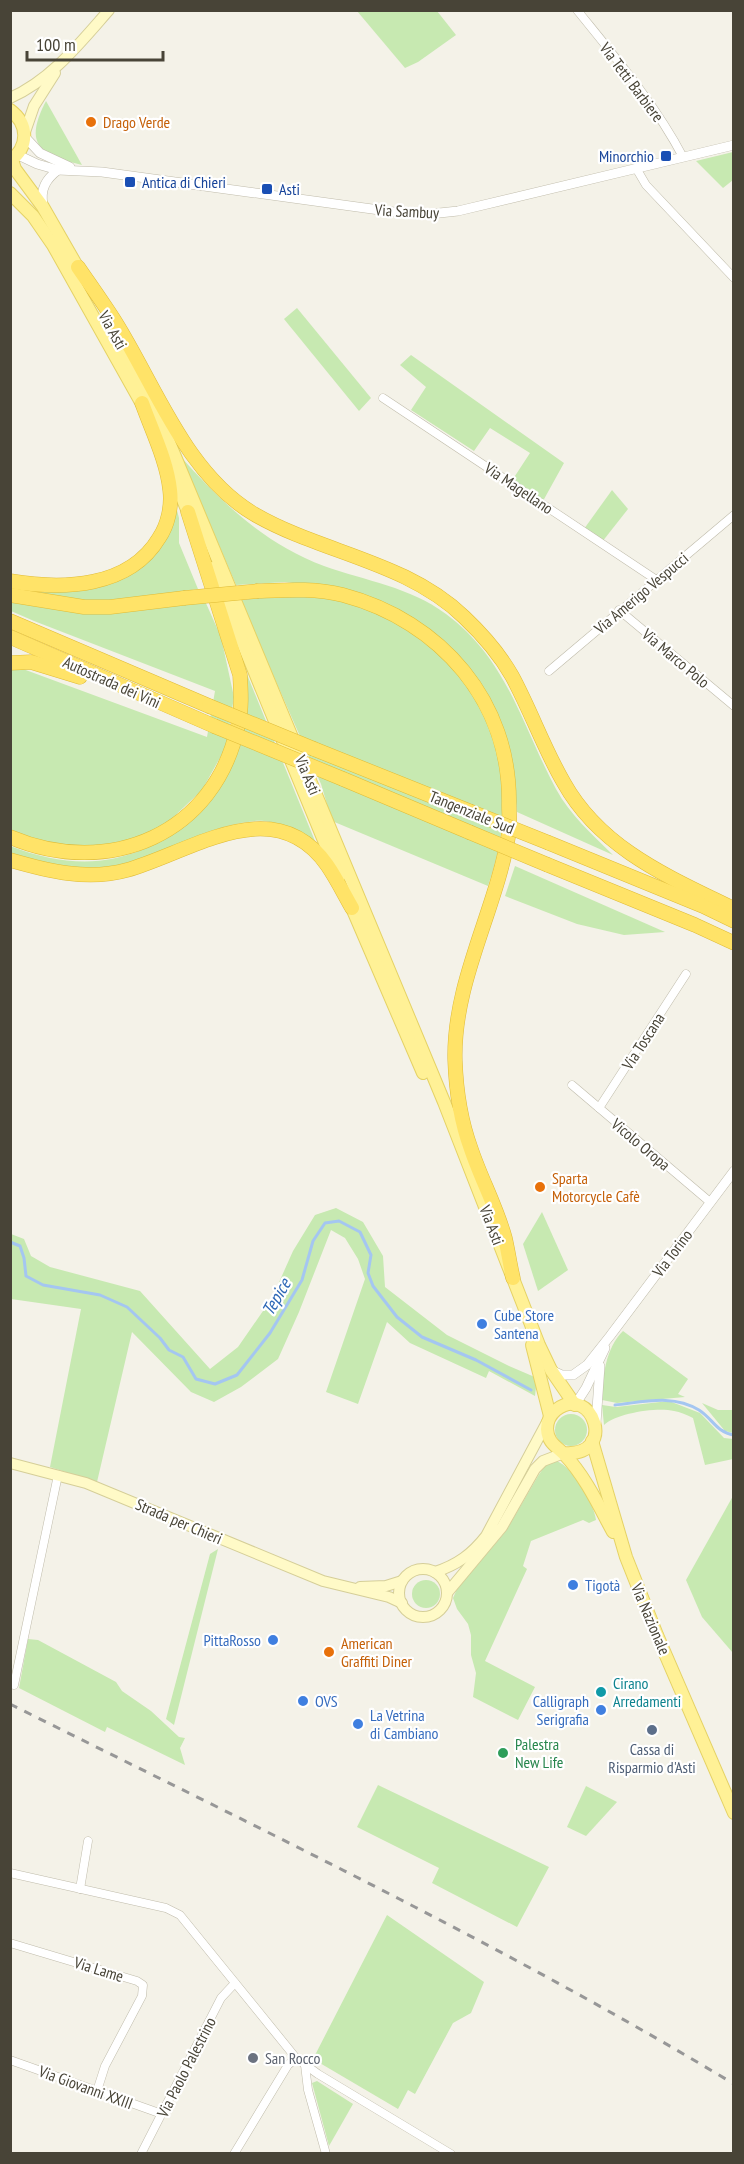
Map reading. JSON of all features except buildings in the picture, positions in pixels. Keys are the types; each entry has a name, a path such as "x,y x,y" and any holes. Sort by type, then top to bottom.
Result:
{"highway":[{"path":"78,267 116,323 168,417 196,458 224,490 253,514 279,527 371,562 424,587 461,614 487,640 511,674 564,784 588,818 614,843 653,869 734,909"},
{"path":"10,581 59,585 105,579 124,573 140,562 154,547 164,530 170,510 171,491 164,463 142,403"},
{"path":"10,837 52,851 87,854 118,851 151,840 176,825 198,805 217,780 230,754 238,725 241,701 240,675 188,512"},
{"path":"10,595 84,607 111,607 258,591 299,589 341,594 371,604 401,618 429,636 454,659 477,688 493,719 503,749 510,784 509,831 489,912 465,984 455,1060 460,1104 470,1147 505,1236 513,1278"},
{"name":"Autostrada dei Vini","path":"10,621 209,706"},
{"name":"Autostrada dei Vini","path":"10,637 214,726"},
{"path":"10,663 31,662 65,671 164,710 214,726"},
{"name":"Tangenziale Sud","path":"209,706 703,906 734,921"},
{"name":"Tangenziale Sud","path":"214,726 734,943"},
{"path":"10,860 50,872 88,875 126,870 219,835 258,828 280,831 296,837 312,849 326,864 352,908"}],"main road":[{"path":"14,158 23,146 34,106 61,63 109,10"},
{"path":"10,98 26,90 61,63"},
{"path":"10,91 26,90"},
{"path":"10,110 22,123 25,134"},
{"name":"Via Asti","path":"14,158 15,169 43,207 78,267 141,381 166,435 444,1102 551,1370 575,1404"},
{"name":"Via Asti","path":"10,193 33,216 48,237 142,403 352,908 437,1105 534,1350 549,1419"},
{"path":"435,1572 463,1560 486,1536 549,1419 557,1409 575,1404 591,1414 596,1423"},
{"name":"Via Nazionale","path":"549,1419 550,1441 555,1448 564,1453 583,1479 626,1557"},
{"name":"Via Nazionale","path":"596,1423 596,1432 592,1441 626,1557 734,1813"},
{"path":"447,1593 444,1581 435,1572 420,1569 413,1571 402,1581 399,1592 402,1603 411,1613 423,1616 441,1609 447,1593 502,1527 535,1469 543,1461 564,1453 574,1454 584,1450 592,1441"},
{"name":"Strada per Chieri","path":"10,1463 58,1475 121,1497 304,1574 345,1587 389,1597 402,1603"},
{"name":"Strada per Chieri","path":"345,1587 386,1586 402,1581"}],"street":[{"name":"Via Tetti Barbiere","path":"577,10 648,102 670,133 683,157"},
{"name":"Via Sambuy","path":"25,134 40,153 75,169"},
{"name":"Via Sambuy","path":"14,158 58,170 75,169 382,210 430,214 476,208 734,145"},
{"path":"636,168 646,185 734,278"},
{"path":"43,207 42,190 58,170"},
{"name":"Via Magellano","path":"383,398 655,579"},
{"name":"Via Amerigo Vespucci","path":"549,671 655,579 734,515"},
{"name":"Via Marco Polo","path":"619,610 734,706"},
{"name":"Via Toscana","path":"599,1108 686,974"},
{"name":"Vicolo Oropa","path":"572,1085 710,1202"},
{"name":"Via Torino","path":"551,1370 567,1376 578,1373 610,1336 734,1171"},
{"name":"Via Torino","path":"575,1404 586,1388 610,1336"},
{"name":"Via Torino","path":"596,1423 601,1356"},
{"path":"14,1685 58,1475"},
{"path":"80,1889 88,1840"},
{"path":"10,1873 166,1908 180,1915 297,2058 452,2154"},
{"name":"Via Lame","path":"10,1943 137,1981 143,1985 142,1996 105,2066 97,2091"},
{"name":"Via Paolo Palestrino","path":"141,2154 221,1998 235,1983"},
{"path":"234,2154 288,2065 297,2058"},
{"name":"Via Giovanni XXIII","path":"10,2060 162,2114"},
{"path":"305,2065 308,2090 326,2154"}],"green space":[{"path":"357,11 437,11 456,35 418,62 405,68"},
{"path":"46,101 82,165 55,157 40,146 36,138 36,128"},
{"path":"733,152 733,180 723,188 696,161"},
{"path":"297,308 371,398 359,411 284,319"},
{"path":"411,355 564,463 543,501 513,479 530,453 490,428 474,451 411,410 426,387 400,365"},
{"path":"181,457 246,521 283,546 324,566 418,597 446,614 467,632 485,652 499,673 556,789 582,824 613,855 517,812 512,761 502,727 476,677 448,647 331,588 285,582 236,585"},
{"path":"612,490 628,509 602,542 584,529"},
{"path":"174,499 179,518 179,543 198,589 127,600 82,601 11,590 11,586 67,589 118,581 146,563"},
{"path":"293,594 341,600 367,608 385,617 442,655 464,680 488,725 501,770 503,815 500,839 488,886 332,821 321,784 240,600"},
{"path":"10,600 205,601 221,637 234,697 226,747 202,790 164,826 128,842 89,849 50,845 11,832 11,670 23,669 207,737 215,691 11,611"},
{"path":"246,672 315,841 284,826 259,821 225,827 131,863 102,869 62,868 11,854 10,846 61,860 108,860 131,854 174,831 207,800 233,761 239,744 242,724"},
{"path":"515,866 665,932 624,935 577,924 505,896"},
{"path":"336,1208 363,1222 383,1256 385,1287 447,1335 537,1378 535,1396 489,1371 486,1378 410,1343 387,1322 358,1404 326,1392 365,1279 358,1259 345,1238 331,1230 278,1359 241,1387 214,1402 191,1392 132,1332 97,1482 50,1467 81,1309 11,1299 11,1234 24,1239 31,1256 50,1267 140,1291 210,1369 238,1347 272,1298 293,1251 315,1215"},
{"path":"542,1212 568,1270 538,1291 523,1244"},
{"path":"623,1331 688,1379 678,1394 685,1397 617,1403 602,1400 604,1373 609,1354"},
{"path":"669,1401 700,1413 724,1438 733,1439 733,1459 705,1465 693,1418 676,1411 637,1412 618,1417 604,1425 602,1405 616,1407"},
{"path":"702,1403 718,1410 733,1410 733,1433 725,1431"},
{"path":"571,1414 583,1418 587,1430 583,1442 571,1446 559,1442 555,1430 559,1418"},
{"path":"557,1461 570,1471 582,1487 596,1520 589,1523 583,1520 531,1541 523,1566 527,1569 485,1661 535,1687 518,1720 473,1697 476,1673 471,1655 471,1635 468,1624 457,1609 453,1598 457,1589 506,1531 547,1463"},
{"path":"733,1496 734,1653 702,1617 686,1580"},
{"path":"218,1549 174,1725 166,1719 210,1554"},
{"path":"426,1580 436,1584 440,1594 436,1604 426,1608 416,1604 412,1594 416,1584"},
{"path":"28,1639 38,1640 116,1682 122,1691 151,1711 179,1737 185,1738 180,1748 185,1765 107,1727 105,1732 19,1688"},
{"path":"378,1785 549,1867 517,1927 432,1883 439,1868 357,1827"},
{"path":"586,1786 617,1802 586,1836 567,1827"},
{"path":"387,1915 484,1982 471,2013 453,2023 415,2094 408,2090 398,2109 313,2059"},
{"path":"317,2081 353,2104 329,2146 312,2083"}],"waterway":[{"name":"Tepice","path":"10,1242 20,1246 26,1276 43,1285 100,1295 127,1307 160,1338 169,1350 183,1357 196,1379 215,1384 237,1375 270,1333 302,1280 313,1241 325,1223 339,1221 360,1232 371,1255 368,1273 373,1286 397,1317 422,1337 476,1360 531,1390"},
{"name":"Tepice","path":"615,1405 658,1400 679,1402 699,1410 723,1431 734,1435"}],"railway":[{"path":"10,1704 466,1934 646,2032 734,2084"}],"place":[{"name":"Drago Verde","path":"91,122"},
{"name":"Minorchio","path":"666,156"},
{"name":"Antica di Chieri","path":"130,182"},
{"name":"Asti","path":"267,189"},
{"name":"Sparta Motorcycle Cafè","path":"540,1187"},
{"name":"Cube Store Santena","path":"482,1324"},
{"name":"Tigotà","path":"573,1585"},
{"name":"PittaRosso","path":"273,1640"},
{"name":"American Graffiti Diner","path":"329,1652"},
{"name":"Cirano Arredamenti","path":"601,1692"},
{"name":"OVS","path":"303,1701"},
{"name":"Calligraph Serigrafia","path":"601,1710"},
{"name":"La Vetrina di Cambiano","path":"358,1724"},
{"name":"Cassa di Risparmio d'Asti","path":"652,1730"},
{"name":"Palestra New Life","path":"503,1753"},
{"name":"San Rocco","path":"253,2058"}]}
